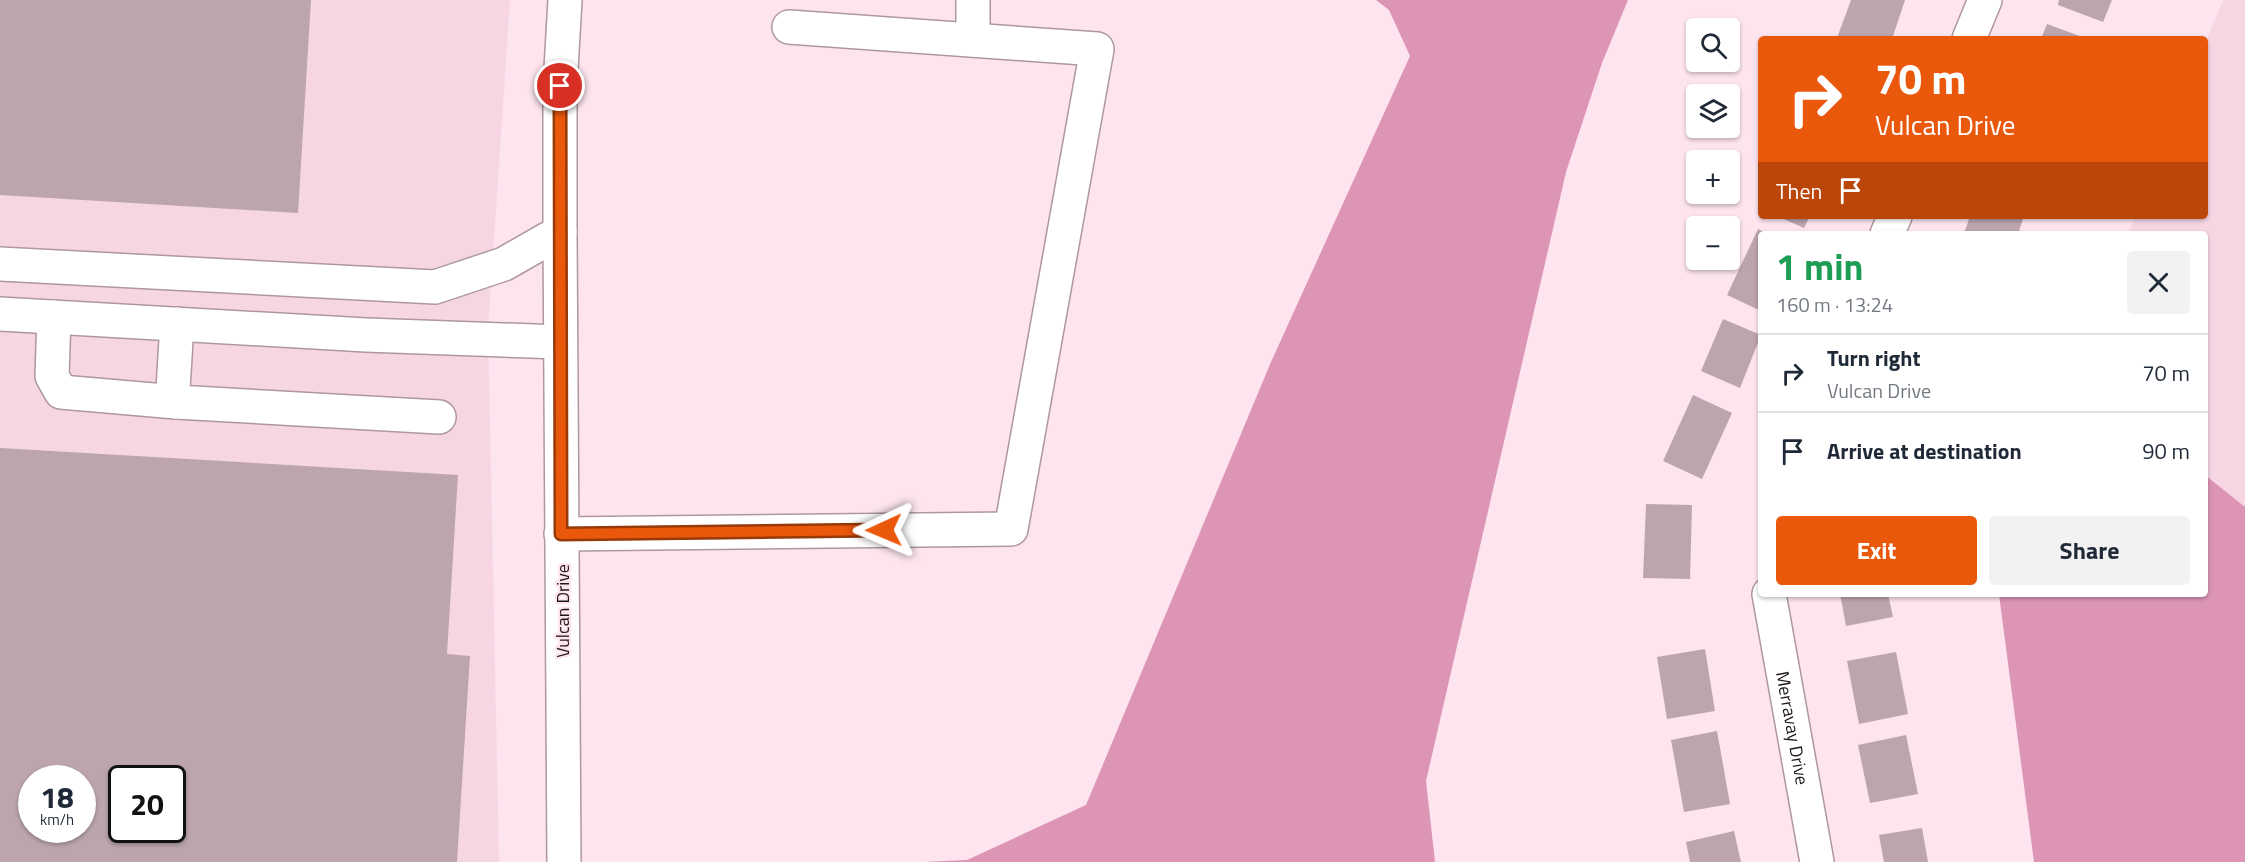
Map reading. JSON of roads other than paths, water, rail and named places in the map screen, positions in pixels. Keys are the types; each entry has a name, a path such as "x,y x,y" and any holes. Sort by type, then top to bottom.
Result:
{"street":[{"name":"Vulcan Drive","path":"564,862 560,86 565,0"},
{"path":"972,0 973,40"},
{"path":"1970,36 1985,0"},
{"path":"561,534 1011,529 1097,49 789,27"},
{"path":"0,264 435,287 504,264 560,232"},
{"path":"0,314 560,342"},
{"path":"54,317 52,376 61,392 177,402 439,417"},
{"path":"177,324 173,389 177,402"},
{"name":"Merravay Drive","path":"1770,597 1817,862"}]}
